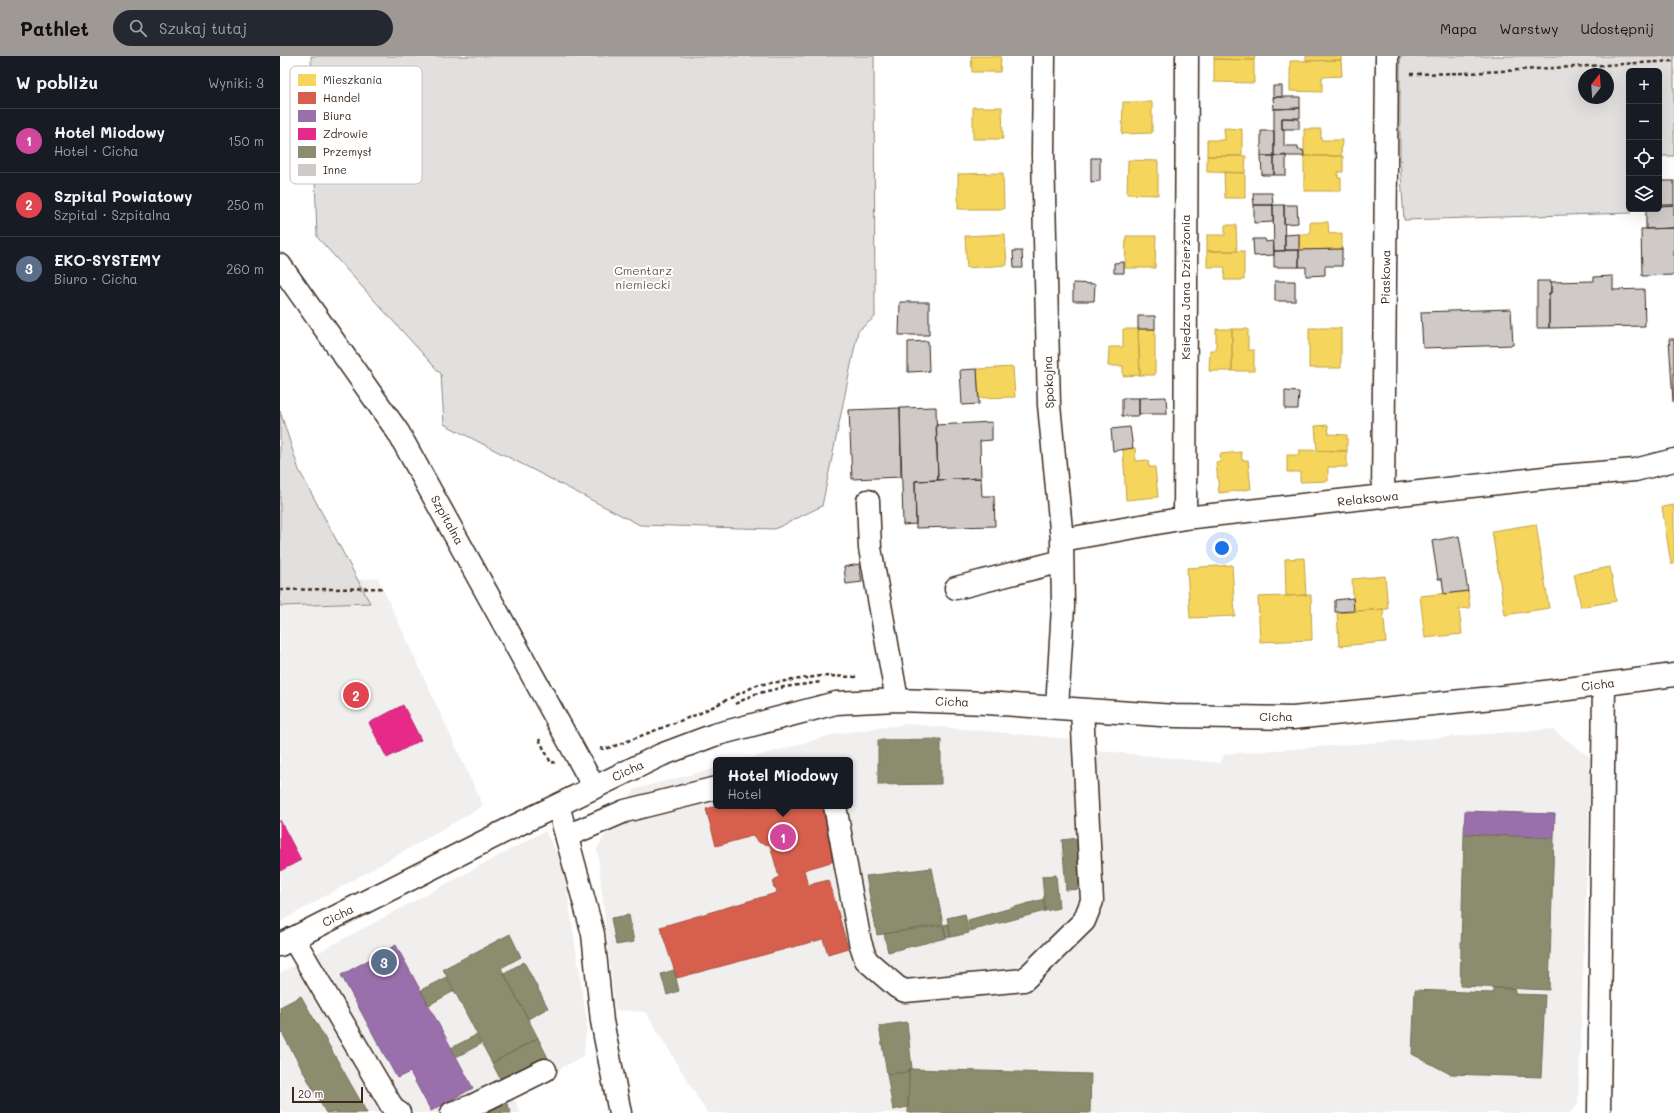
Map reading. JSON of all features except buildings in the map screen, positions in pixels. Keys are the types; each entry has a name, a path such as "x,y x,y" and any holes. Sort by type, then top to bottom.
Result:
{"street":[{"name":"Spokojna","path":"1044,56 1043,154 1049,405 1062,550 1063,607 1057,708"},
{"name":"Księdza Jana Dzierżonia","path":"1185,518 1187,56"},
{"name":"Piaskowa","path":"1383,497 1387,65"},
{"name":"Szpitalna","path":"280,265 398,432 594,787"},
{"name":"Relaksowa","path":"956,588 1062,550 1185,518 1562,476 1635,470 1674,460"},
{"path":"868,501 870,548 897,700"},
{"name":"Cicha","path":"286,942 594,787 661,755 714,736 836,703 897,700 987,703 1175,716 1293,718 1522,695 1674,675"},
{"path":"1599,1113 1604,685"},
{"path":"836,809 860,942 866,960 897,987 905,990 1024,980 1084,921 1092,901 1082,710"},
{"path":"567,836 625,811 713,789"},
{"path":"558,805 593,934 602,1021 618,1103 603,1113"},
{"path":"286,942 394,1110 399,1113"},
{"path":"452,1113 472,1106 545,1070"}],"path":[{"path":"1387,65 1467,73 1674,61"},
{"path":"280,590 385,588"},
{"path":"596,748 612,748 698,714 757,685 821,676 866,677"},
{"path":"730,706 762,692 818,681 825,682"},
{"path":"536,733 551,763 574,752"}],"shaded area":[{"path":"378,578 483,806 280,922 280,585"},
{"path":"907,724 1072,739 1092,750 1220,763 1225,754 1552,729 1591,758 1578,1105 1569,1113 707,1113 646,1012 615,1010 597,848 635,789 713,769 713,809 853,809 853,757 754,757 836,734"},
{"path":"545,831 563,864 587,1022 584,1055 513,1097 521,1113 283,1113 280,1109 280,973"}],"green space":[{"name":"Cmentarz niemiecki","path":"311,56 874,56 875,317 858,331 822,506 775,529 640,525 444,424 441,374 317,237 315,184 422,184 422,66 311,66"},
{"path":"1400,56 1674,56 1674,156 1662,156 1662,68 1626,68 1626,212 1631,213 1404,220 1400,161"},
{"path":"280,411 299,470 370,603 280,606"}],"place":[{"name":"Szpital Powiatowy","path":"356,695"},
{"name":"Hotel Miodowy","path":"783,837"},
{"name":"EKO-SYSTEMY","path":"384,962"}]}
